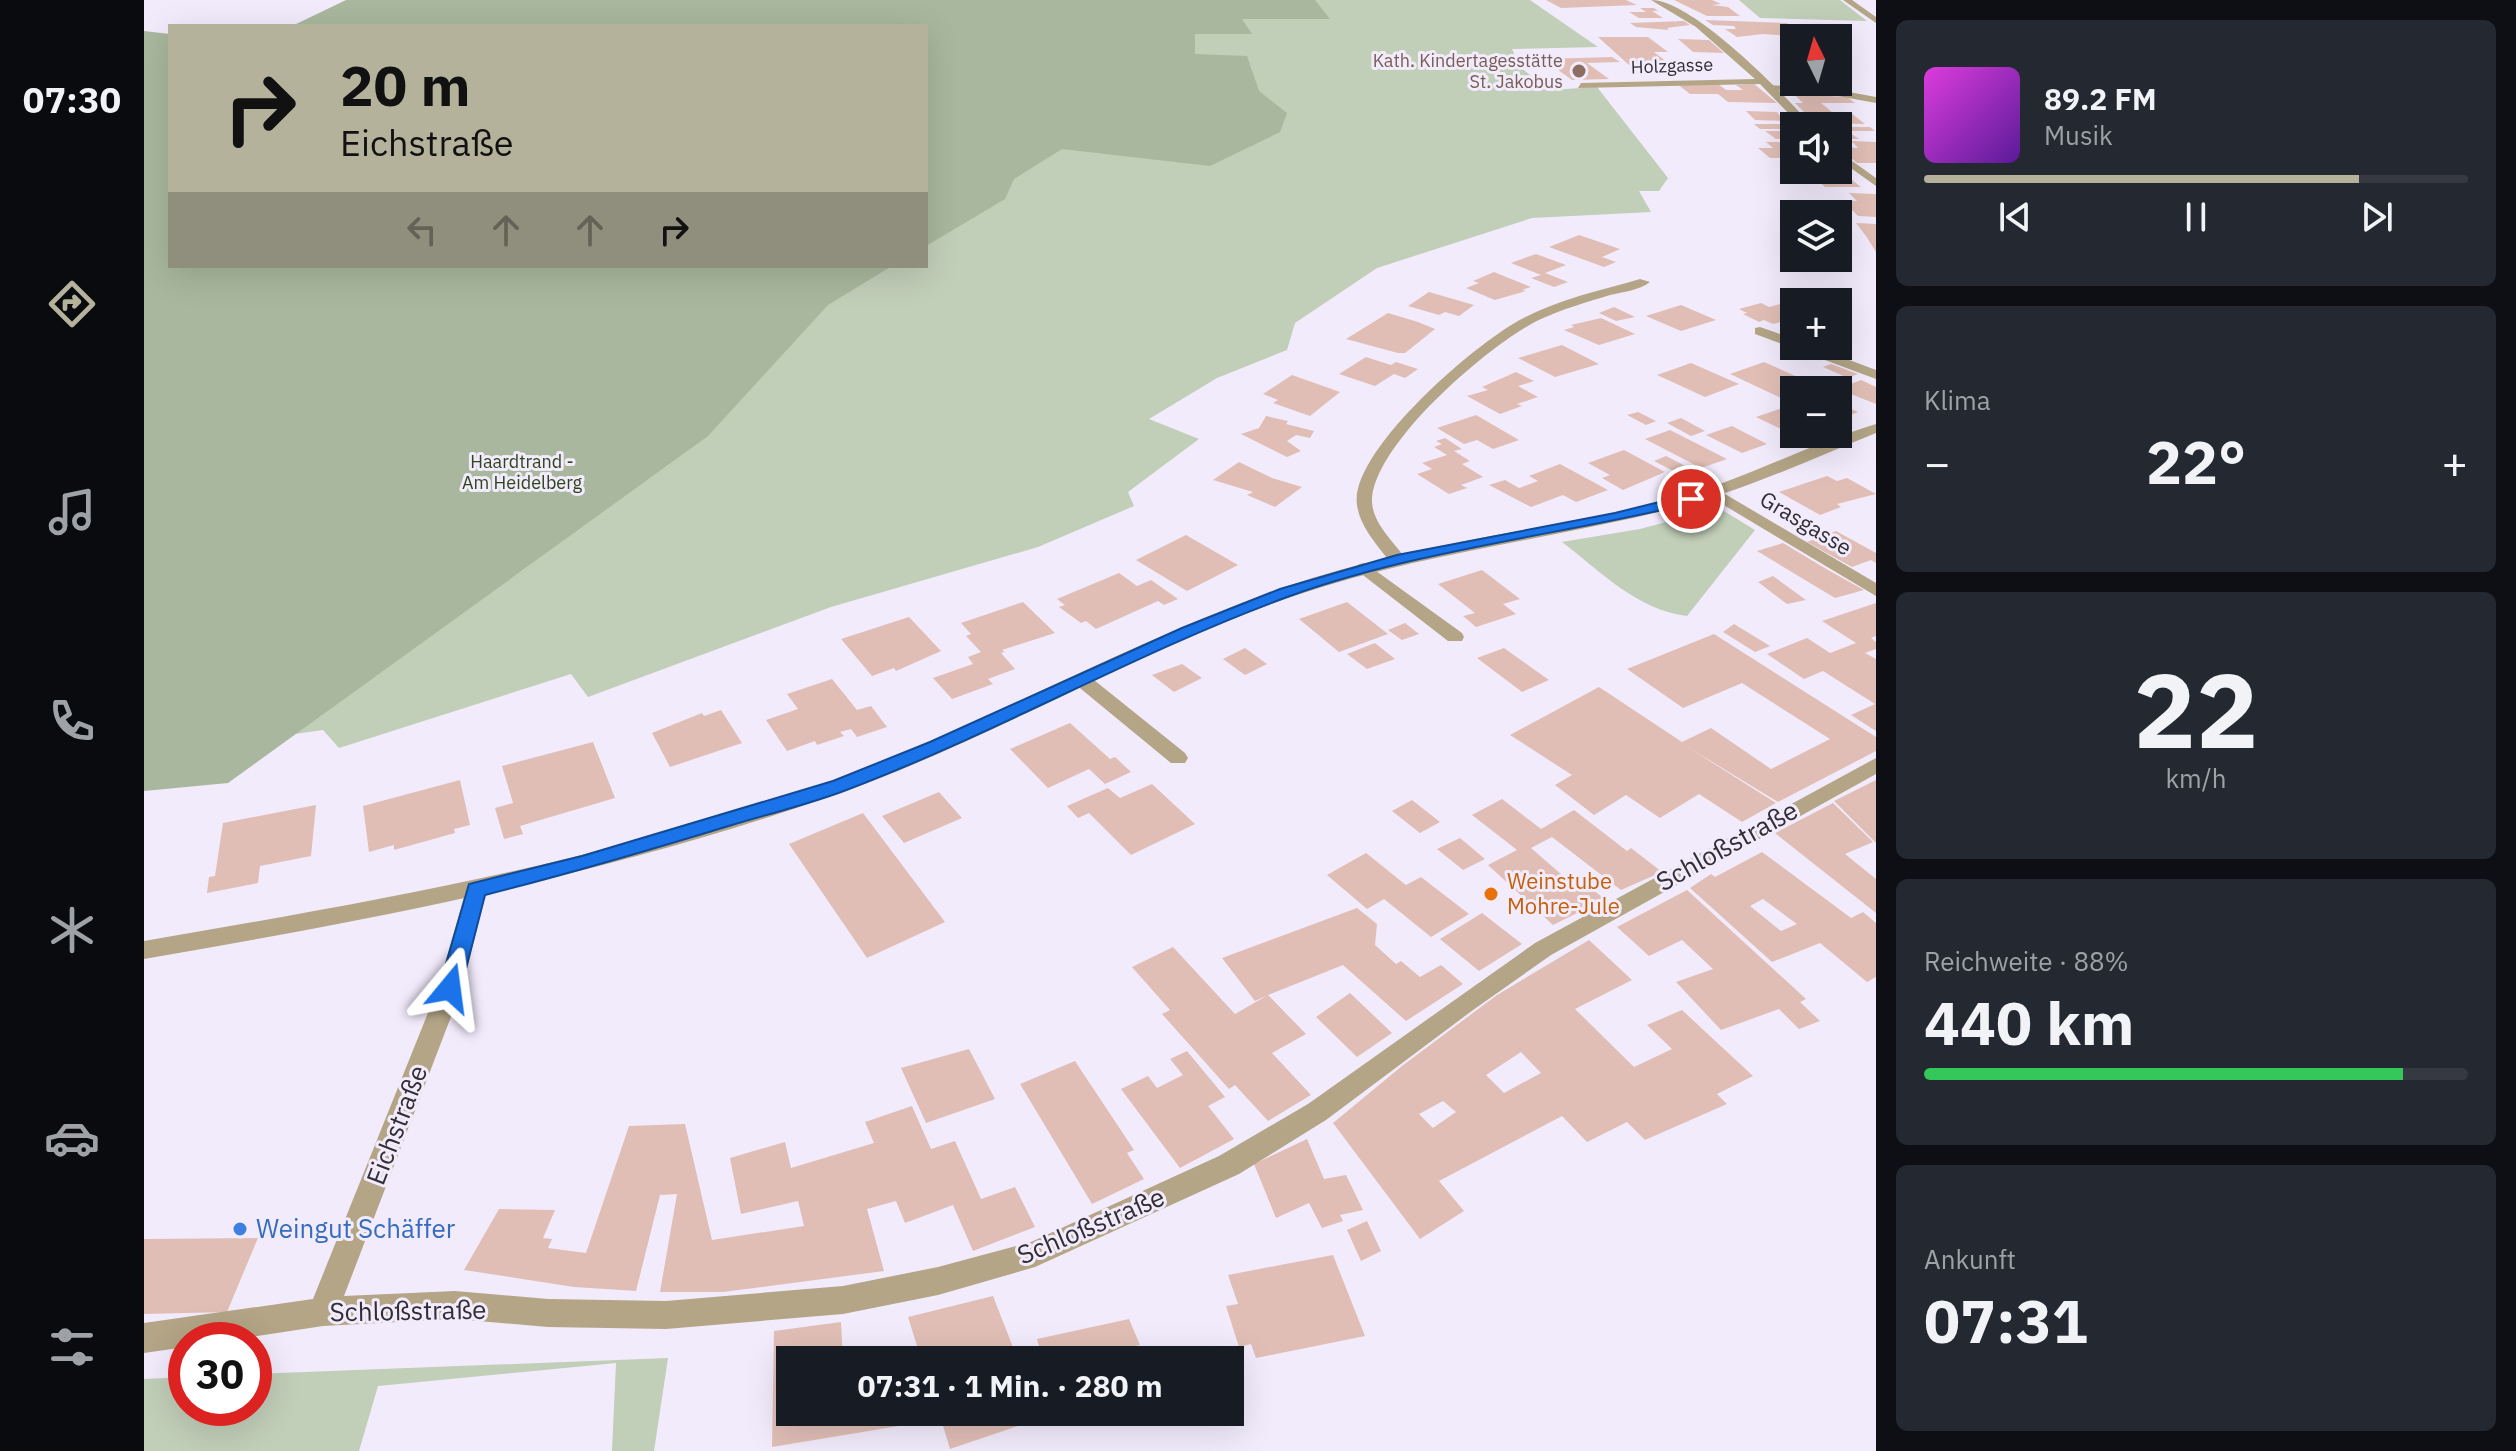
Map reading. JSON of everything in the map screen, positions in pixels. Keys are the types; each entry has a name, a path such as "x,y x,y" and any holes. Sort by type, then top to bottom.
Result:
{"street":[{"path":"1655,0 1709,31 1794,112"},
{"path":"1847,0 1876,21"},
{"name":"Holzgasse","path":"1581,86 1767,84 1876,100"},
{"path":"1852,165 1876,183"},
{"path":"1397,559 1373,527 1364,504 1366,485 1401,430 1467,363 1521,323 1587,298 1644,282"},
{"path":"1760,331 1780,339"},
{"path":"1837,360 1876,375"},
{"path":"144,950 476,889 583,864 840,786 1231,613 1397,559 1615,517 1713,492 1876,428"},
{"name":"Grasgasse","path":"1713,492 1876,591"},
{"path":"1365,568 1455,637"},
{"path":"1082,680 1178,758"},
{"name":"Schloßstraße","path":"144,1338 323,1312 455,1305 548,1313 681,1314 843,1300 938,1281 1035,1254 1229,1165 1317,1112 1464,1003 1543,949 1876,765"},
{"name":"Eichstraße","path":"323,1312 450,988 476,889"}],"green space":[{"path":"346,0 1315,0 1330,19 1242,19 1252,34 1195,34 1195,54 1247,56 1259,91 1287,113 1280,132 1210,166 1062,149 1014,179 1005,199 928,245 928,24 296,24"},
{"name":"Haardtrand - Am Heidelberg","path":"906,0 1530,0 1598,47 1512,49 1516,58 1509,59 1550,90 1597,87 1668,178 1659,191 1639,191 1651,212 1532,218 1377,268 1295,323 1287,350 1217,378 1149,419 1199,439 1128,492 1134,506 1038,547 831,607 588,697 571,674 339,748 323,730 190,749 442,268 928,268 928,24 924,24"},
{"path":"1739,0 1840,0 1867,21 1760,18"},
{"path":"144,31 168,34 168,268 889,268 828,305 708,436 228,783 144,791"},
{"path":"1719,508 1755,530 1687,616 1635,598 1562,542 1640,529"},
{"path":"668,1358 654,1451 612,1451 616,1363 378,1386 359,1451 144,1451 144,1379 168,1378 168,1426 272,1426 272,1373"}],"building":[{"path":"1546,0 1626,0 1637,5 1561,8"},
{"path":"1674,0 1712,0 1721,4 1712,5 1728,7 1740,16 1707,16"},
{"path":"1640,8 1654,8 1658,11 1652,11 1663,18 1639,18 1629,12 1646,12"},
{"path":"1705,20 1788,24 1780,24 1780,35 1737,37 1725,29 1736,29 1734,26 1713,25"},
{"path":"1684,21 1690,25 1667,28 1669,30 1636,27 1630,23"},
{"path":"1598,37 1648,37 1668,52 1654,52 1671,65 1629,65"},
{"path":"1678,39 1709,40 1724,53 1693,52"},
{"name":"Kath. Kindertagesstätte St. Jakobus","path":"1612,57 1620,62 1587,63 1609,79 1572,80 1543,59"},
{"path":"1676,83 1717,83 1726,90 1743,90 1736,85 1754,84 1777,103 1728,102 1718,94 1690,94"},
{"path":"1796,96 1847,97 1855,103 1821,103 1832,112 1804,112 1795,103 1803,103"},
{"path":"1746,111 1777,112 1780,116 1780,121 1755,120"},
{"path":"1852,114 1865,124 1852,124"},
{"path":"1754,124 1780,124 1780,129 1760,129"},
{"path":"1852,127 1870,127 1875,131 1852,131"},
{"path":"1765,131 1780,131 1780,139 1776,139"},
{"path":"1852,141 1876,142 1876,163 1857,163 1852,159 1852,148 1858,148"},
{"path":"1766,142 1780,142 1780,158 1770,158 1758,148 1773,148"},
{"path":"1852,180 1861,187 1825,187 1822,184 1852,184"},
{"path":"1849,193 1876,194 1876,217 1858,216 1852,210 1852,201 1857,201"},
{"path":"1856,223 1876,224 1876,252 1866,236"},
{"path":"1579,235 1620,249 1602,257 1616,262 1604,267 1549,247"},
{"path":"1536,254 1566,265 1545,273 1568,282 1554,287 1531,278 1541,275 1511,263"},
{"path":"1494,272 1531,287 1495,300 1466,288 1479,283 1473,281"},
{"path":"1429,292 1474,305 1459,316 1445,312 1439,315 1408,306"},
{"path":"1761,303 1769,307 1780,304 1780,322 1759,322 1739,309"},
{"path":"1681,305 1716,320 1681,331 1646,316"},
{"path":"1614,307 1635,317 1616,321 1599,313"},
{"path":"1388,313 1435,329 1405,353 1346,339"},
{"path":"1601,318 1635,334 1599,345 1564,330 1574,327 1571,325"},
{"path":"1562,345 1599,364 1555,377 1518,358"},
{"path":"1366,357 1418,369 1405,378 1394,374 1375,386 1339,374"},
{"path":"1764,362 1796,376 1780,376 1780,397 1730,374"},
{"path":"1691,363 1739,384 1705,397 1657,375"},
{"path":"1831,364 1858,374 1843,376 1823,367"},
{"path":"1516,372 1534,381 1518,386 1538,397 1500,414 1467,396 1488,390 1482,387"},
{"path":"1292,375 1340,392 1310,416 1273,403 1278,400 1263,394"},
{"path":"1861,380 1876,387 1876,404 1852,395 1852,384"},
{"path":"1780,409 1780,428 1756,417"},
{"path":"1638,412 1656,421 1646,425 1627,415"},
{"path":"1476,415 1519,440 1493,449 1477,440 1464,444 1437,428"},
{"path":"1266,416 1314,431 1310,438 1296,435 1287,441 1301,451 1287,457 1241,434 1259,428"},
{"path":"1681,418 1705,431 1691,436 1667,423"},
{"path":"1732,426 1767,444 1742,453 1706,435"},
{"path":"1670,430 1727,459 1701,468 1645,439"},
{"path":"1445,438 1462,449 1454,451 1470,461 1462,464 1483,477 1461,485 1467,488 1449,494 1417,474 1432,469 1422,463 1447,455 1434,447 1442,444 1436,441"},
{"path":"1624,450 1665,472 1623,490 1602,478 1610,475 1588,463"},
{"path":"1666,456 1691,469 1679,474 1654,461"},
{"path":"1239,462 1272,478 1302,487 1275,507 1247,495 1253,492 1213,480"},
{"path":"1560,464 1608,490 1576,502 1563,495 1531,507 1489,485 1505,480 1519,488 1538,481 1529,476"},
{"path":"1827,476 1837,481 1847,478 1876,494 1837,504 1841,507 1820,515 1779,492"},
{"path":"1836,531 1876,553 1876,563 1871,560 1852,567 1807,542"},
{"path":"1186,535 1238,565 1187,591 1136,560"},
{"path":"1783,543 1864,590 1835,598 1757,551"},
{"path":"1482,570 1520,599 1503,604 1516,614 1476,627 1463,616 1475,613 1438,584"},
{"path":"1119,573 1137,586 1151,580 1178,599 1164,605 1158,601 1096,629 1086,621 1081,623 1059,607 1065,605 1057,599"},
{"path":"1773,576 1806,600 1787,604 1758,582"},
{"path":"1023,602 1055,633 1002,650 1005,652 1001,653 1015,669 988,679 993,684 952,699 933,678 973,664 968,657 981,652 966,636 971,634 961,623"},
{"path":"1347,602 1388,634 1339,652 1299,619"},
{"path":"1876,603 1876,636 1871,638 1876,642 1876,649 1865,653 1876,659 1876,731 1851,715 1875,704 1823,671 1804,679 1767,654 1807,638 1830,653 1856,643 1822,621"},
{"path":"909,617 941,651 896,671 894,668 872,676 841,639"},
{"path":"1405,623 1419,634 1402,640 1388,630"},
{"path":"1734,624 1770,646 1755,652 1723,632"},
{"path":"1714,634 1876,737 1876,751 1778,802 1686,746 1776,803 1742,822 1699,794 1660,818 1626,795 1594,815 1555,785 1572,775 1510,735 1599,687 1682,742 1711,728 1771,769 1830,739 1742,683 1683,708 1627,669"},
{"path":"1375,643 1395,659 1367,669 1347,654"},
{"path":"1245,648 1267,664 1245,675 1223,659"},
{"path":"1504,648 1549,680 1522,692 1477,658"},
{"path":"1182,664 1202,678 1174,692 1152,675"},
{"path":"832,679 857,710 871,706 887,727 857,737 851,729 840,732 844,736 817,745 815,741 787,751 766,720 798,709 787,694"},
{"path":"721,710 742,743 670,767 652,733 702,713 704,716"},
{"path":"1070,723 1110,759 1115,757 1131,772 1105,784 1089,769 1048,788 1010,749"},
{"path":"593,742 615,798 520,826 523,834 504,839 495,808 513,803 502,766"},
{"path":"460,780 470,825 454,829 455,833 394,850 394,845 369,852 363,806"},
{"path":"1876,780 1876,843 1834,801"},
{"path":"1152,784 1195,824 1131,855 1089,813 1078,818 1067,806 1108,788 1120,798"},
{"path":"939,792 962,818 904,843 882,816"},
{"path":"1502,799 1541,829 1574,810 1627,851 1631,848 1662,872 1621,890 1552,837 1531,848 1577,888 1585,884 1605,899 1553,925 1488,865 1517,850 1472,815"},
{"path":"1412,800 1440,822 1420,833 1392,811"},
{"path":"1833,803 1873,842 1845,854 1876,879 1876,913 1775,833"},
{"path":"316,805 311,856 260,866 258,883 207,893 209,877 215,876 223,823"},
{"path":"863,813 945,922 867,958 789,844"},
{"path":"1460,838 1485,859 1463,870 1437,849"},
{"path":"1762,852 1851,918 1863,912 1876,923 1876,977 1867,982 1820,943 1772,962 1690,888 1711,874 1715,877","holes":["1763,899 1797,924 1781,931 1750,906"]},
{"path":"1366,853 1406,885 1421,877 1469,914 1431,937 1384,899 1367,909 1327,875"},
{"path":"1687,890 1806,999 1800,1002 1820,1021 1799,1029 1779,1009 1721,1030 1676,982 1713,969 1682,940 1649,956 1617,927"},
{"path":"1357,908 1377,924 1375,945 1396,964 1401,961 1420,977 1441,965 1463,984 1406,1021 1343,965 1255,1001 1222,958"},
{"path":"1482,913 1522,944 1479,971 1440,939"},
{"path":"1589,940 1632,980 1575,1009 1634,1067 1672,1049 1647,1025 1682,1010 1753,1076 1717,1094 1727,1104 1645,1140 1627,1122 1587,1142 1562,1116 1439,1181 1464,1211 1420,1239 1333,1123 1402,1066 1497,995","holes":["1521,1052 1541,1073 1504,1093 1486,1075","1443,1101 1456,1112 1433,1128 1419,1114"]},
{"path":"1173,947 1235,1014 1268,995 1306,1034 1272,1053 1311,1095 1268,1121 1235,1085 1229,1089 1162,1014 1170,1010 1132,967"},
{"path":"1350,993 1392,1033 1357,1057 1316,1017"},
{"path":"969,1049 995,1099 926,1123 901,1068"},
{"path":"1187,1051 1225,1097 1208,1106 1234,1139 1180,1168 1121,1089 1148,1076 1157,1088 1183,1075 1170,1059"},
{"path":"1075,1061 1134,1150 1127,1153 1144,1179 1092,1204 1020,1084"},
{"path":"912,1106 931,1149 955,1141 981,1199 1015,1187 1035,1227 973,1251 953,1205 905,1223 896,1201 867,1209 884,1271 723,1292 660,1292 677,1194 660,1195 636,1291 574,1287 464,1270 499,1209 555,1210 543,1238 552,1239 548,1248 586,1253 629,1126 685,1124 712,1240 804,1226 798,1201 741,1214 730,1158 785,1142 791,1168 874,1143 865,1122"},
{"path":"1307,1139 1324,1179 1346,1175 1363,1210 1340,1215 1343,1221 1322,1228 1309,1203 1276,1218 1254,1164"},
{"path":"1367,1221 1381,1251 1361,1261 1347,1230"},
{"path":"258,1238 227,1312 144,1314 144,1239"},
{"path":"1333,1255 1365,1336 1256,1358 1251,1344 1239,1346 1226,1306 1238,1304 1228,1275"},
{"path":"993,1296 1013,1346 917,1346 908,1317"},
{"path":"1129,1319 1140,1345 1039,1346 1037,1339"},
{"path":"841,1322 842,1346 776,1346 776,1426 899,1426 772,1447 774,1331"},
{"path":"943,1426 1018,1426 950,1449"}],"place":[{"name":"Kath. Kindertagesstätte St. Jakobus","path":"1579,71"},
{"name":"Weinstube Mohre-Jule","path":"1491,894"},
{"name":"Weingut Schäffer","path":"240,1229"}],"route":[{"path":"450,988 476,889 583,864 840,786 936,746 1188,631 1286,592 1397,559 1538,533 1691,499"}]}
